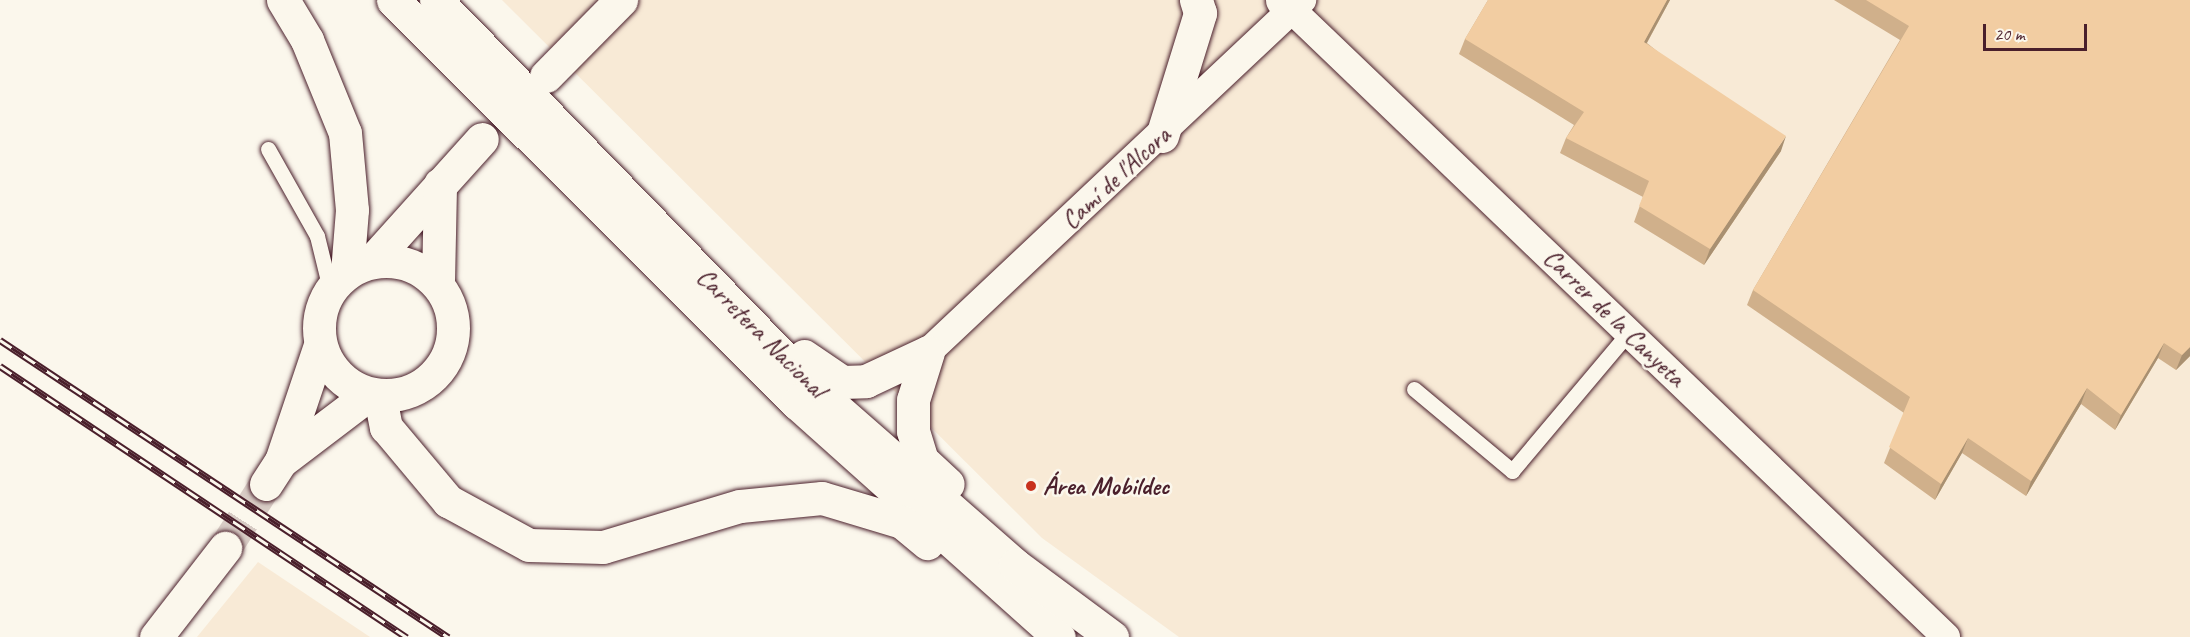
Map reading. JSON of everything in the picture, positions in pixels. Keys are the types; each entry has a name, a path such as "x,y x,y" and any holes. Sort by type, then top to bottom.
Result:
{"main road":[{"path":"283,0 308,40 345,133 352,210 349,274"},
{"name":"Carretera Nacional","path":"393,0 796,403 1069,625 1112,637"},
{"name":"Carretera Nacional","path":"436,0 815,390 1015,565 1069,625"},
{"path":"546,76 621,0"},
{"path":"1162,136 1200,13 1196,0"},
{"path":"440,184 438,282 455,319 448,360 420,389 374,396 274,472 320,345 319,316 349,274 482,139"},
{"path":"349,274 407,263 438,282"},
{"path":"723,294 842,382 866,381 928,352"},
{"path":"320,345 337,376 374,396 386,427 448,501 530,545 603,547 740,506 822,498 902,522 1015,618 1048,637"},
{"path":"928,352 913,400 913,431 922,460 1051,577 1069,625"},
{"path":"156,637 225,548"}],"street":[{"name":"Camí de l'Alcora","path":"928,352 1162,136 1292,3"},
{"name":"Carrer de la Canyeta","path":"1292,3 1946,637"}],"lane":[{"path":"268,149 317,236 349,274"},
{"path":"1414,389 1512,471 1629,332"}],"shaded area":[{"path":"502,0 2190,0 2190,637 1179,637 1042,538"},
{"path":"258,562 370,637 197,637"}],"building":[{"path":"1488,0 1667,0 1644,42 1786,136 1710,249 1639,206 1649,181 1566,138 1584,112 1465,39"},
{"path":"1866,0 2190,0 2190,347 2182,355 2164,343 2121,415 2087,388 2031,481 1968,438 1941,484 1889,447 1910,397 1753,290 1909,26"}],"tunnel":[{"path":"225,548 266,484"}],"railway":[{"path":"0,340 448,637"},
{"path":"0,366 407,637"}],"place":[{"name":"Área Mobildec","path":"1031,486"}]}
